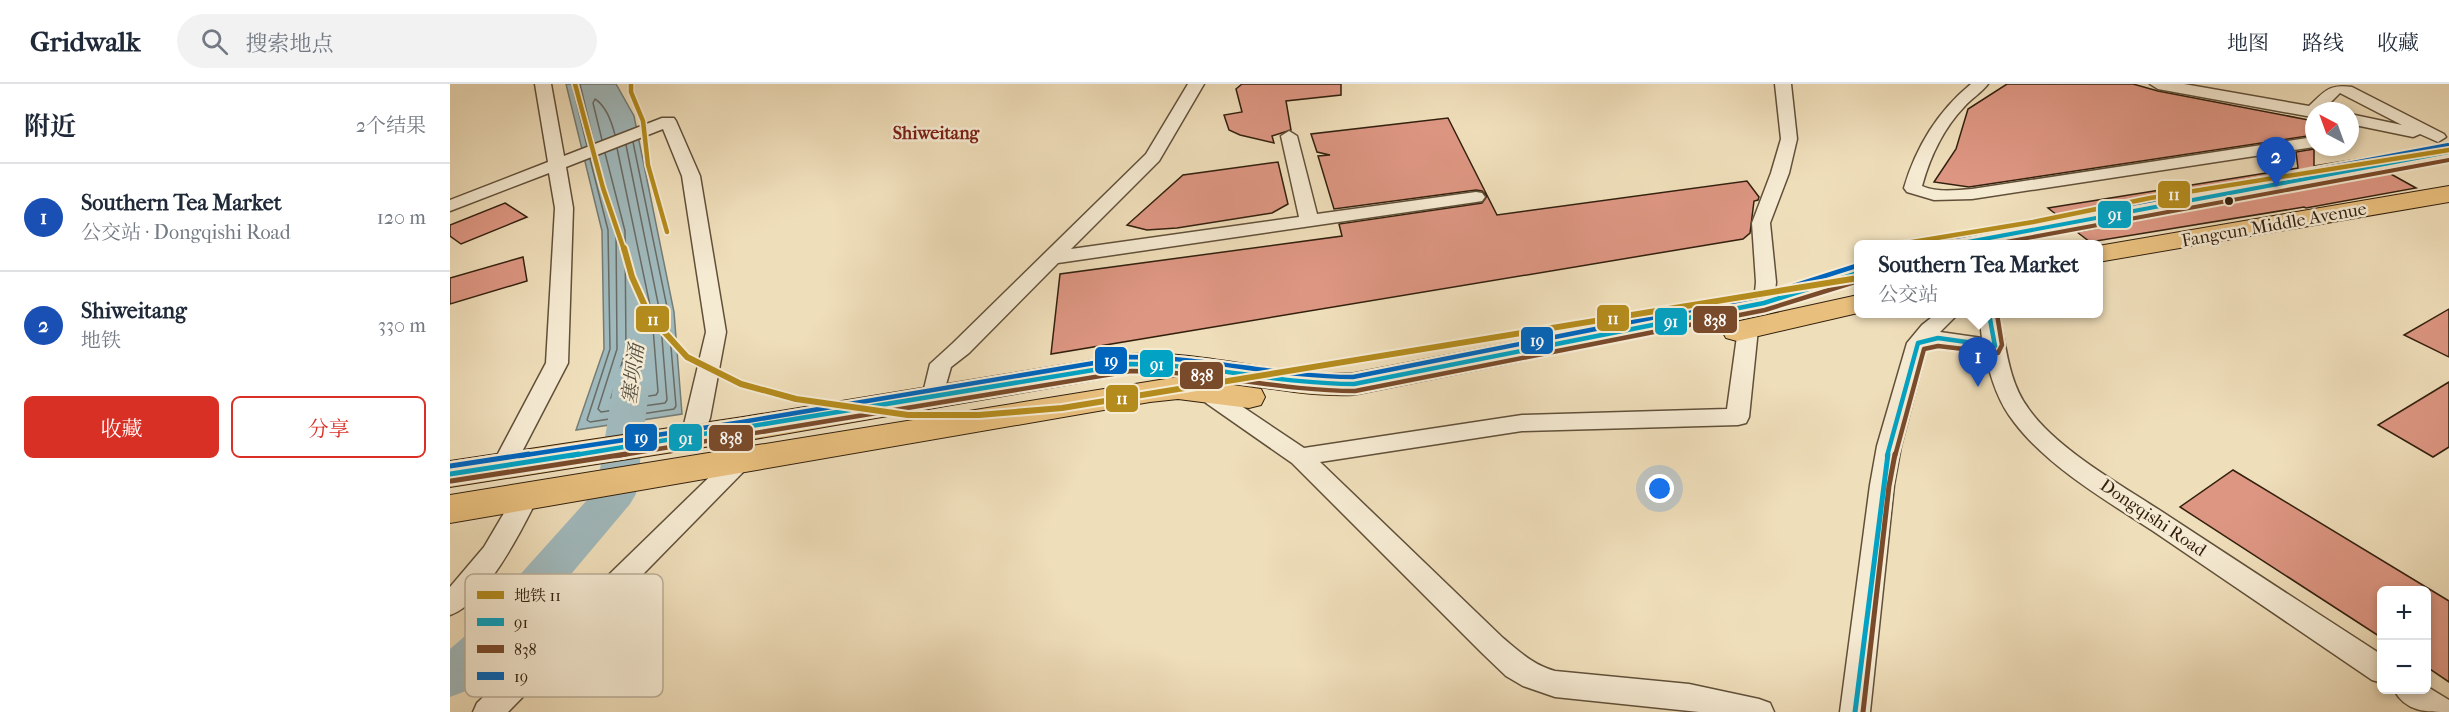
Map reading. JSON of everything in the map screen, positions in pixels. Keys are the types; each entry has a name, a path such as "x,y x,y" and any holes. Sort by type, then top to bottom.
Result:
{"highway":[{"path":"1977,240 2446,144"},
{"name":"Fangcun Middle Avenue","path":"2103,253 2449,194"},
{"path":"450,509 996,416 1178,388 1217,391 1299,405 1356,403 1756,316 1854,275"},
{"path":"450,474 693,437 1130,364 1164,362 1217,369 1278,382 1329,386 1354,384 1756,316 1854,304"}],"street":[{"path":"504,465 557,363 564,208 543,84"},
{"path":"933,397 941,364 961,348 1153,157 1196,84"},
{"path":"1300,457 1522,423 1738,417 1756,316 1767,290 1761,223 1784,162 1789,139 1783,84"},
{"path":"1980,84 1945,117 1917,171 1913,188 1920,193 1934,196 1972,194 2305,143"},
{"path":"2158,84 2305,111"},
{"path":"2323,102 2337,88 2347,90 2446,144"},
{"path":"2359,121 2390,127 2446,144"},
{"path":"450,206 668,122 691,176 716,332 693,437"},
{"path":"2359,133 2390,127"},
{"path":"1289,136 1309,221"},
{"path":"1051,258 1476,197"},
{"path":"1855,712 1882,485 1889,446 1918,344 1929,330 1943,318"},
{"name":"Dongqishi Road","path":"1990,318 2004,383 2013,404 2029,425 2051,445 2119,495 2377,668"},
{"path":"1918,344 1938,338 1995,346"},
{"path":"1214,398 1300,457 1493,646 1516,667 1533,677 1555,684 1689,697 1759,712"},
{"path":"627,574 740,461"},
{"path":"479,574 508,533 526,497"},
{"path":"450,604 465,590"},
{"path":"2415,694 2443,712"},
{"path":"488,712 503,697"}],"water":[{"path":"566,84 616,84 634,116 674,312 682,414 576,430 604,349 602,231"}],"building":[{"path":"1242,84 1341,84 1341,95 1286,101 1291,130 1272,136 1274,143 1229,130 1224,115 1242,112 1236,89"},
{"path":"2007,84 2133,84 2158,91 2305,119 2305,136 1969,187 1934,182 1956,149 1968,109"},
{"path":"1448,118 1497,215 1747,181 1759,197 1754,201 1750,233 1743,239 1051,354 1060,274 1342,236 1339,224 1482,203 1487,196 1482,191 1476,190 1334,209 1318,156 1330,155 1317,152 1311,134"},
{"path":"2305,150 2305,156 2314,156 2314,166 2364,158 2057,215 2048,208 2298,168 2296,152"},
{"path":"1278,162 1288,204 1272,213 1177,228 1147,230 1127,225 1183,175"},
{"path":"2389,173 2416,188 2102,240 2087,240 2077,232"},
{"path":"505,203 527,217 461,244 450,236 450,225"},
{"path":"523,257 527,281 450,304 450,278"},
{"path":"2449,309 2449,357 2404,335"},
{"path":"2449,382 2449,447 2433,457 2378,425"},
{"path":"2233,470 2424,586 2377,586 2377,635 2180,507"},
{"path":"2431,590 2449,601 2449,682 2431,670"}],"waterway":[{"name":"塞坝涌","path":"546,574 616,494 633,374"},
{"name":"塞坝涌","path":"450,677 465,663"}],"metro line":[{"name":"11","path":"575,84 603,188 618,227 632,277 649,315 687,357 741,384 796,399 855,409 908,415 979,415 1062,408 1854,279"},
{"name":"11","path":"631,84 631,92 643,121 648,165 667,232"},
{"name":"11","path":"1924,240 2033,222 2150,198 2449,150"}],"transit line":[{"name":"19","path":"1956,237 2448,145"},
{"name":"91","path":"1978,240 2449,152"},
{"name":"838","path":"2017,240 2449,160"},
{"name":"19","path":"450,466 742,422 1130,357 1186,359 1297,375 1353,377 1762,296 1854,267"},
{"name":"91","path":"450,474 743,429 1130,364 1186,366 1298,382 1354,384 1764,303 1854,274"},
{"name":"838","path":"451,481 744,436 1131,371 1187,373 1299,389 1355,391 1765,310 1854,282"},
{"name":"91","path":"1855,712 1882,485 1889,446 1918,343 1938,338 1995,346 1990,318"},
{"name":"838","path":"1863,712 1889,486 1896,448 1924,349 1938,346 1998,353 2002,345 1998,318"}],"place":[{"name":"Shiweitang","path":"2276,187"},
{"name":"Southern Tea Market","path":"1978,387"}],"district":[{"name":"Shiweitang","path":"936,133"}]}
